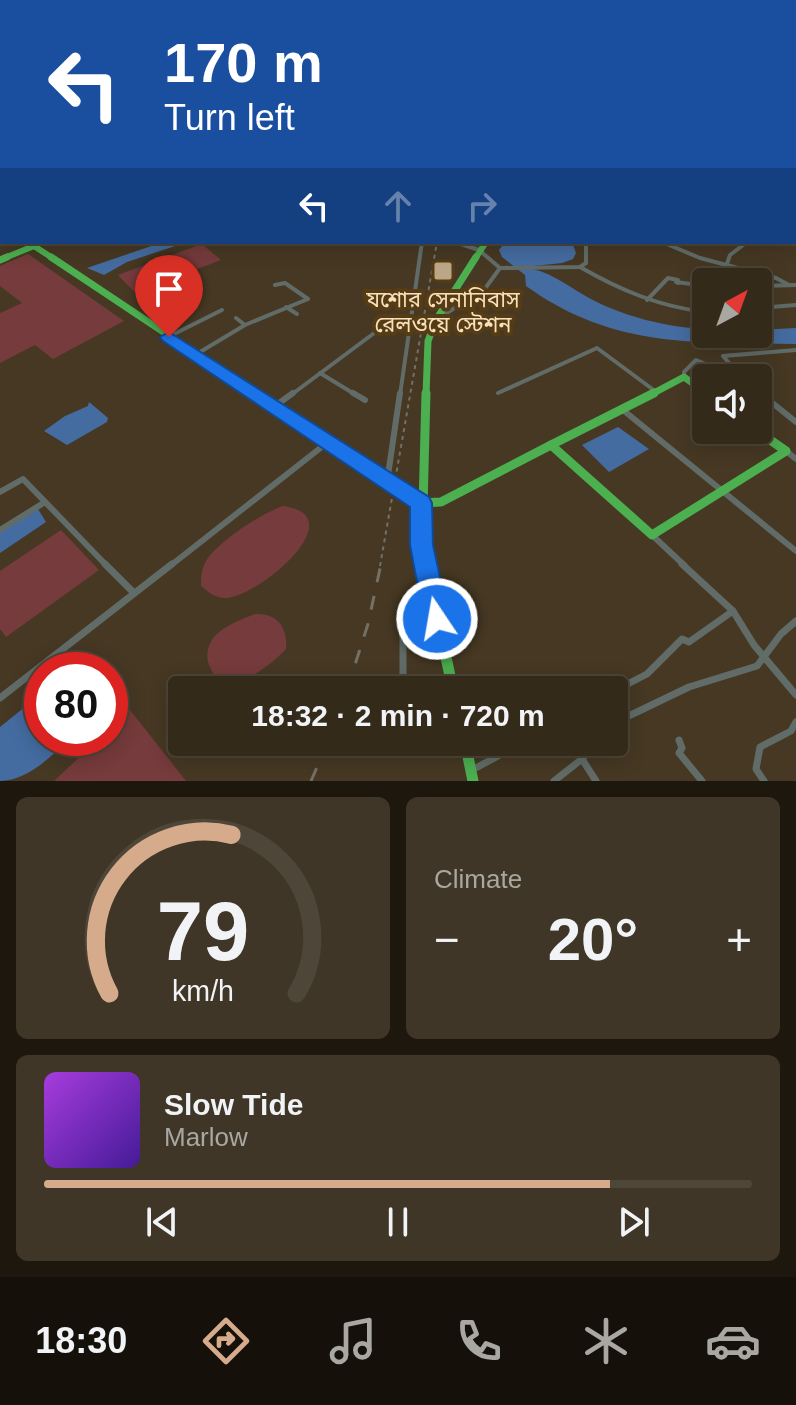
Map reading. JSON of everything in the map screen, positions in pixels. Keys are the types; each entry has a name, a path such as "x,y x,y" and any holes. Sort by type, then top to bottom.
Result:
{"main road":[{"path":"0,260 31,244 421,503 441,502 684,377 692,383"},
{"path":"450,676 422,545 421,503 429,336 483,246"},
{"path":"551,445 652,535 786,451 772,441"},
{"path":"468,756 473,781"}],"street":[{"path":"387,482 422,244"},
{"path":"580,267 586,263 586,244"},
{"path":"667,244 700,258 776,278 789,285"},
{"path":"727,264 730,255 744,244"},
{"path":"483,246 500,268"},
{"path":"500,268 580,267 607,283 667,308 692,311"},
{"path":"436,320 488,287 500,268"},
{"path":"647,300 668,278 692,284"},
{"path":"195,355 245,325 308,299 285,283 275,285"},
{"path":"772,286 796,285"},
{"path":"772,307 796,305"},
{"path":"285,306 297,314"},
{"path":"169,337 222,310"},
{"path":"236,318 245,325"},
{"path":"274,406 393,319"},
{"path":"498,393 597,348 655,391"},
{"path":"730,364 723,356 796,350"},
{"path":"684,377 684,372 692,364"},
{"path":"320,373 365,400"},
{"path":"772,402 796,422"},
{"path":"621,408 796,551"},
{"path":"0,698 328,442"},
{"path":"786,451 796,459"},
{"path":"0,492 23,479 134,593"},
{"path":"0,530 45,502"},
{"path":"652,535 733,611 756,649 796,695"},
{"path":"628,684 647,674 682,639 689,642 733,611"},
{"path":"403,676 403,625 437,619"},
{"path":"628,715 689,687 757,666 781,634 796,621"},
{"path":"764,781 756,769 760,747 791,731 796,722"},
{"path":"679,740 682,748 679,753 702,781"},
{"path":"471,771 498,756"},
{"path":"554,781 584,756"},
{"path":"582,759 596,781"}],"shaded area":[{"path":"202,244 221,260 179,276 185,283 142,300 118,275"},
{"path":"28,254 124,321 53,359 35,345 0,363 0,313 22,303 0,286 0,266"},
{"path":"283,506 303,513 309,525 305,540 292,557 275,573 238,595 223,598 201,586 204,564 220,545 252,521"},
{"path":"61,530 99,570 6,637 0,629 0,571"},
{"path":"255,614 270,616 283,628 286,649 269,665 250,676 216,676 209,665 210,643 226,627"},
{"path":"130,710 186,781 54,781 81,756 128,756"}],"water":[{"path":"157,244 178,245 127,262 104,275 87,268"},
{"path":"504,244 573,244 576,253 573,259 533,266 533,269 616,310 692,328 692,341 623,332 591,321 526,286 525,275 502,257 499,250"},
{"path":"796,328 796,344 772,344 772,329"},
{"path":"89,402 108,418 107,422 67,445 44,431 65,416 88,406"},
{"path":"618,427 649,449 609,472 582,445"},
{"path":"38,509 46,522 0,553 0,532"},
{"path":"24,708 24,756 51,756 19,777 0,781 0,727"}],"railway":[{"path":"380,566 437,244"},
{"path":"351,676 368,624 381,564"},
{"path":"311,781 322,756"}],"traffic: fast":[{"path":"450,676 422,545 428,341 436,320 485,244"},
{"path":"0,260 34,246 421,503 441,502 551,445"},
{"path":"692,383 684,377 551,445 652,535 786,451 772,441"},
{"path":"468,756 473,781"}],"place":[{"name":"যশোর সেনানিবাস রেলওয়ে স্টেশন","path":"443,271"}],"route":[{"path":"169,337 421,503 422,545 437,619"}]}
